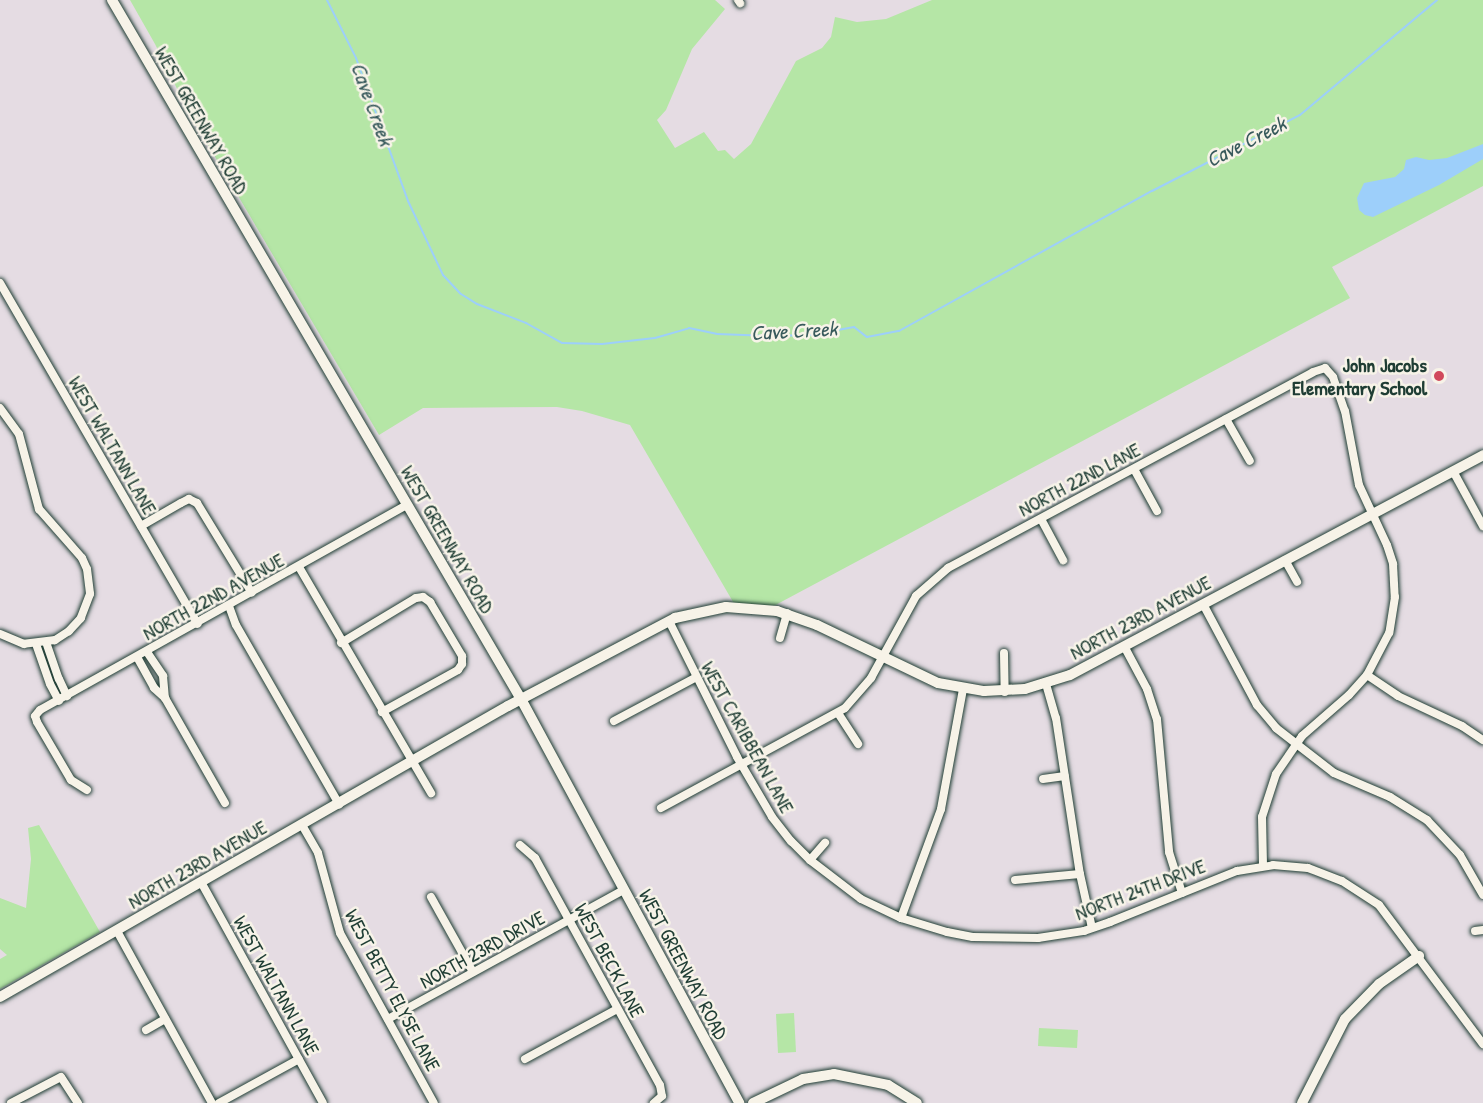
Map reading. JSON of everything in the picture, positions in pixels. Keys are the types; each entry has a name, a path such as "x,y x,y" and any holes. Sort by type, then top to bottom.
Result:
{"street":[{"name":"WEST GREENWAY ROAD","path":"112,0 522,699 739,1103"},
{"name":"WEST WALTANN LANE","path":"0,283 198,624"},
{"name":"NORTH 22ND LANE","path":"661,808 838,713 864,689 916,596 936,576 1313,372 1325,368 1333,377 1339,394 1356,477 1372,514"},
{"path":"0,408 19,434 39,509 53,527 76,548 87,569 90,582 88,600 81,618 62,636 41,643 15,642 0,634"},
{"path":"1226,419 1250,461"},
{"name":"NORTH 23RD AVENUE","path":"0,997 522,699 669,621 688,614 726,607 751,607 786,613 921,676 963,689 1005,692 1046,684 1070,675 1483,455"},
{"path":"1134,468 1157,511"},
{"path":"1453,471 1483,526"},
{"path":"141,526 181,503 189,500 197,503 252,593"},
{"name":"NORTH 22ND AVENUE","path":"87,790 72,780 35,716 407,505"},
{"path":"1263,866 1261,833 1267,796 1276,774 1295,744 1349,695 1367,675 1389,633 1395,597 1393,564 1388,545 1372,514"},
{"path":"1041,519 1063,560"},
{"path":"1286,560 1297,582"},
{"path":"299,567 430,793"},
{"path":"341,643 416,598 423,597 430,602 462,656 462,664 458,670 382,712"},
{"path":"1203,604 1257,705 1276,728 1334,773 1390,797 1427,820 1460,855 1483,895"},
{"path":"229,606 236,625 339,804"},
{"path":"780,638 786,613"},
{"name":"WEST CARIBBEAN LANE","path":"669,621 695,678 741,765 759,798 784,833 810,860 861,899 901,918"},
{"path":"41,643 67,696"},
{"path":"41,643 46,674 59,701"},
{"path":"1124,646 1147,689 1157,719 1169,852 1182,893"},
{"path":"147,652 163,676 165,698"},
{"path":"1004,653 1005,692"},
{"path":"137,657 151,683 165,698 225,803"},
{"path":"46,674 55,670"},
{"path":"1367,675 1398,696 1462,726 1483,740"},
{"path":"151,683 163,676"},
{"path":"614,721 695,678"},
{"path":"1046,684 1056,718 1080,874 1092,928"},
{"path":"901,918 941,809 963,689"},
{"path":"838,713 858,744"},
{"path":"1043,779 1065,776"},
{"name":"WEST BETTY ELYSE LANE","path":"302,825 318,853 340,933 434,1103"},
{"path":"810,860 825,843"},
{"name":"WEST BECK LANE","path":"520,845 535,858 660,1085 662,1096 654,1103"},
{"name":"NORTH 24TH DRIVE","path":"901,918 973,937 1038,938 1092,928 1237,871 1263,866 1308,868 1353,886 1384,911 1483,1044"},
{"path":"1015,880 1080,874"},
{"name":"WEST WALTANN LANE","path":"201,882 323,1103"},
{"name":"NORTH 23RD DRIVE","path":"388,1019 624,890"},
{"path":"431,897 473,972"},
{"path":"117,931 212,1103"},
{"path":"1302,1103 1346,1019 1379,984 1419,956"},
{"path":"525,1059 617,1008"},
{"path":"146,1030 165,1019"},
{"path":"219,1103 299,1059"},
{"path":"753,1103 803,1079 834,1074 888,1085 917,1103"},
{"path":"11,1103 61,1077 78,1103"}],"green space":[{"path":"130,0 715,0 725,9 692,49 666,110 657,120 675,148 704,132 718,151 725,150 734,159 751,144 796,61 822,48 831,37 835,17 857,22 886,19 932,0 1483,0 1483,186 1332,267 1350,298 768,609 736,607 630,425 582,411 557,407 423,408 379,435 188,111"},
{"path":"39,825 100,932 0,989 0,959 7,955 0,949 0,898 26,908 31,859 28,828"},
{"path":"794,1013 796,1052 778,1053 776,1014"},
{"path":"1039,1028 1078,1030 1077,1048 1038,1046"}],"water":[{"path":"1483,144 1483,159 1439,185 1373,217 1359,210 1357,198 1364,183 1395,177 1404,169 1406,160 1416,157 1429,160 1447,158"}],"waterway":[{"name":"Cave Creek","path":"327,0 356,58 408,201 443,275 461,294 477,304 526,323 562,343 602,344 655,338 689,328 717,334 770,336 810,335 854,327 867,337 899,331 1152,191 1300,115 1437,0"}],"place":[{"name":"John Jacobs Elementary School","path":"1439,376"}]}
